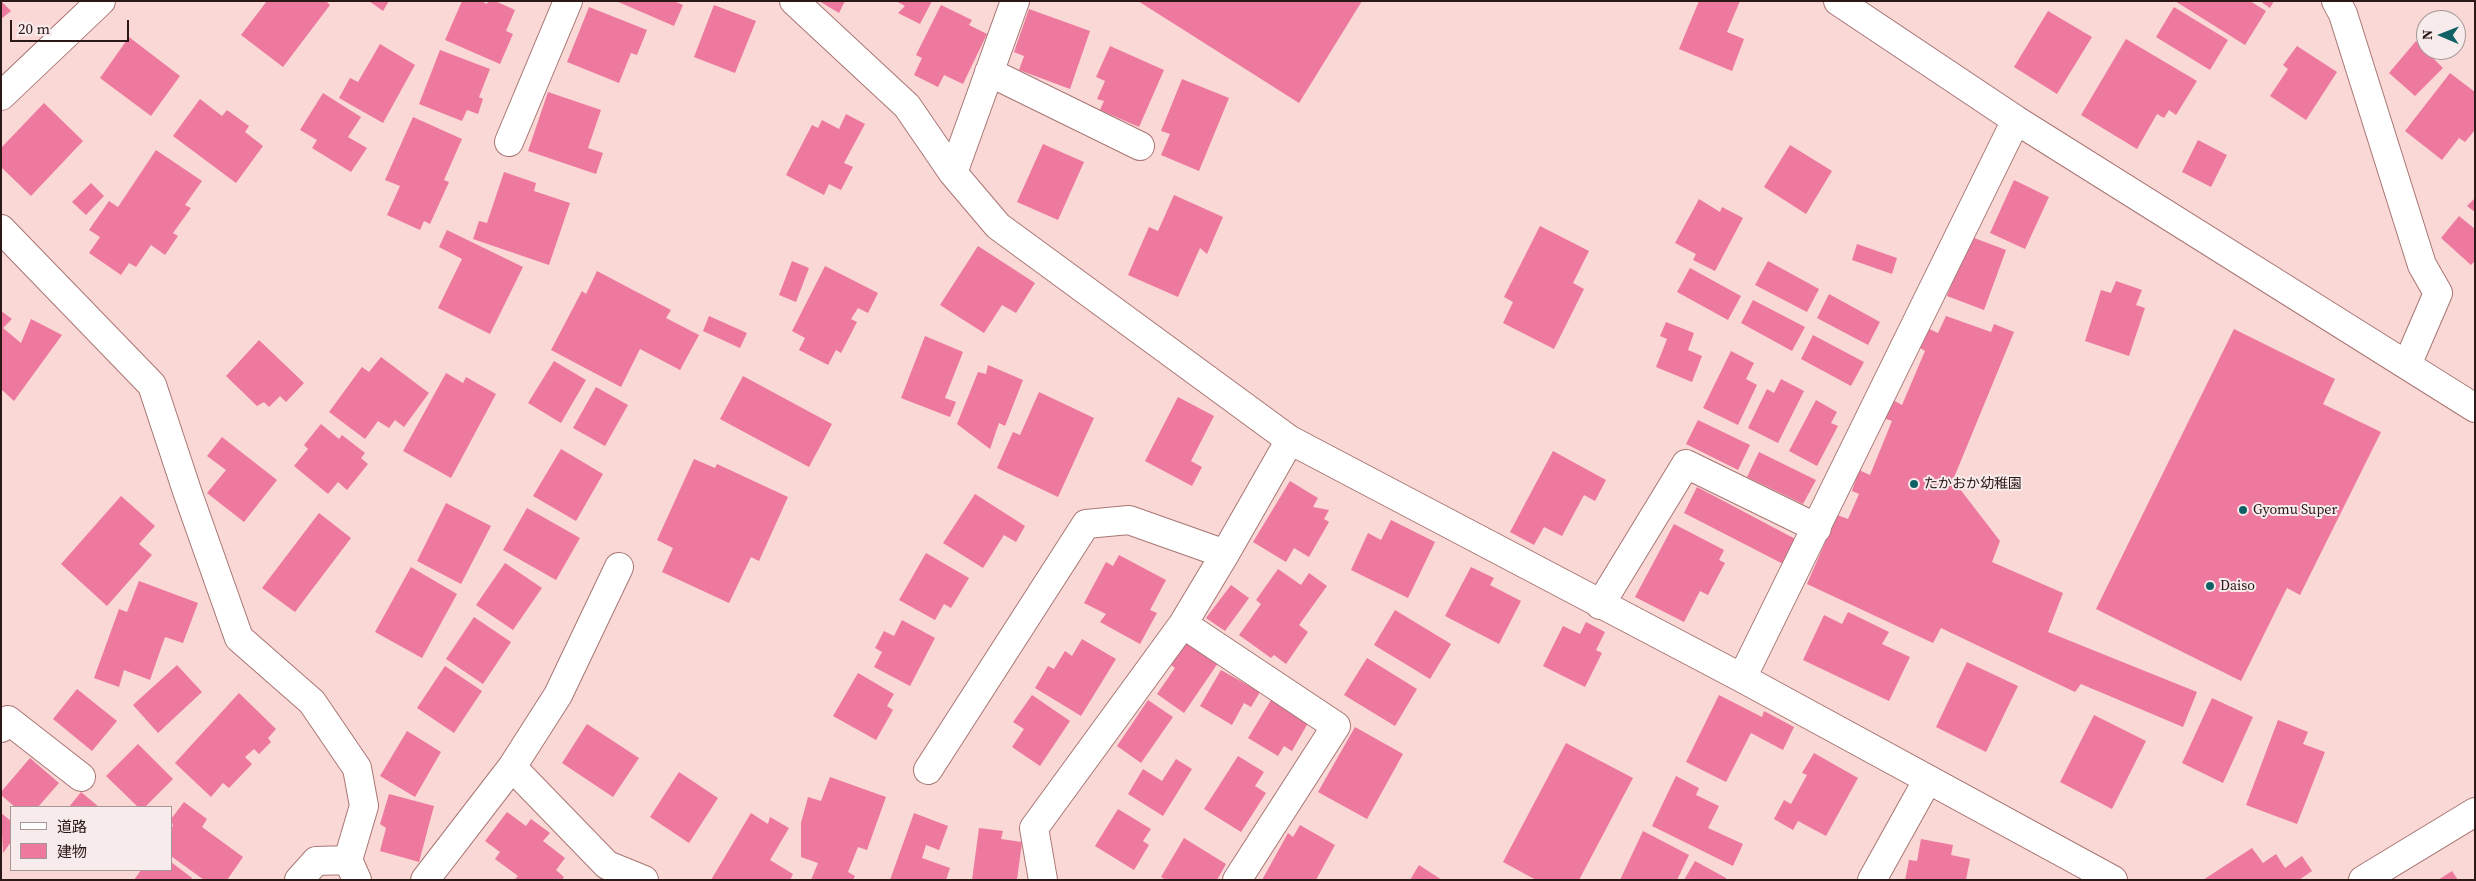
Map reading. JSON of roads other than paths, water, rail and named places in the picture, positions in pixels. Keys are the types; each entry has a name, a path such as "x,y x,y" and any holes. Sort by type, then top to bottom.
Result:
{"street":[{"path":"1,96 101,1"},
{"path":"509,142 568,1"},
{"path":"794,1 907,106 953,173 998,226 1290,440 1600,605 1742,678 1927,781 2113,880"},
{"path":"953,173 1015,1"},
{"path":"1838,1 2016,120 2475,408"},
{"path":"2336,1 2342,14 2422,265 2438,293 2407,365"},
{"path":"989,72 1140,146"},
{"path":"1742,678 1818,528 2016,120"},
{"path":"1,229 152,385 239,638 312,702 357,768 364,806 353,870 316,860 299,880"},
{"path":"1043,880 1034,828 1183,624 1290,440"},
{"path":"1600,605 1686,464 1818,528"},
{"path":"928,770 1086,524 1129,520 1225,554"},
{"path":"426,880 512,767 558,695 619,567"},
{"path":"1183,624 1336,726 1237,880"},
{"path":"1,728 8,720 81,776"},
{"path":"512,767 606,864 640,879"},
{"path":"1872,880 1927,781"},
{"path":"2363,880 2471,823"}],"place":[{"name":"たかおか幼稚園","path":"1914,484"},
{"name":"Gyomu Super","path":"2243,510"},
{"name":"Daiso","path":"2210,586"}]}
